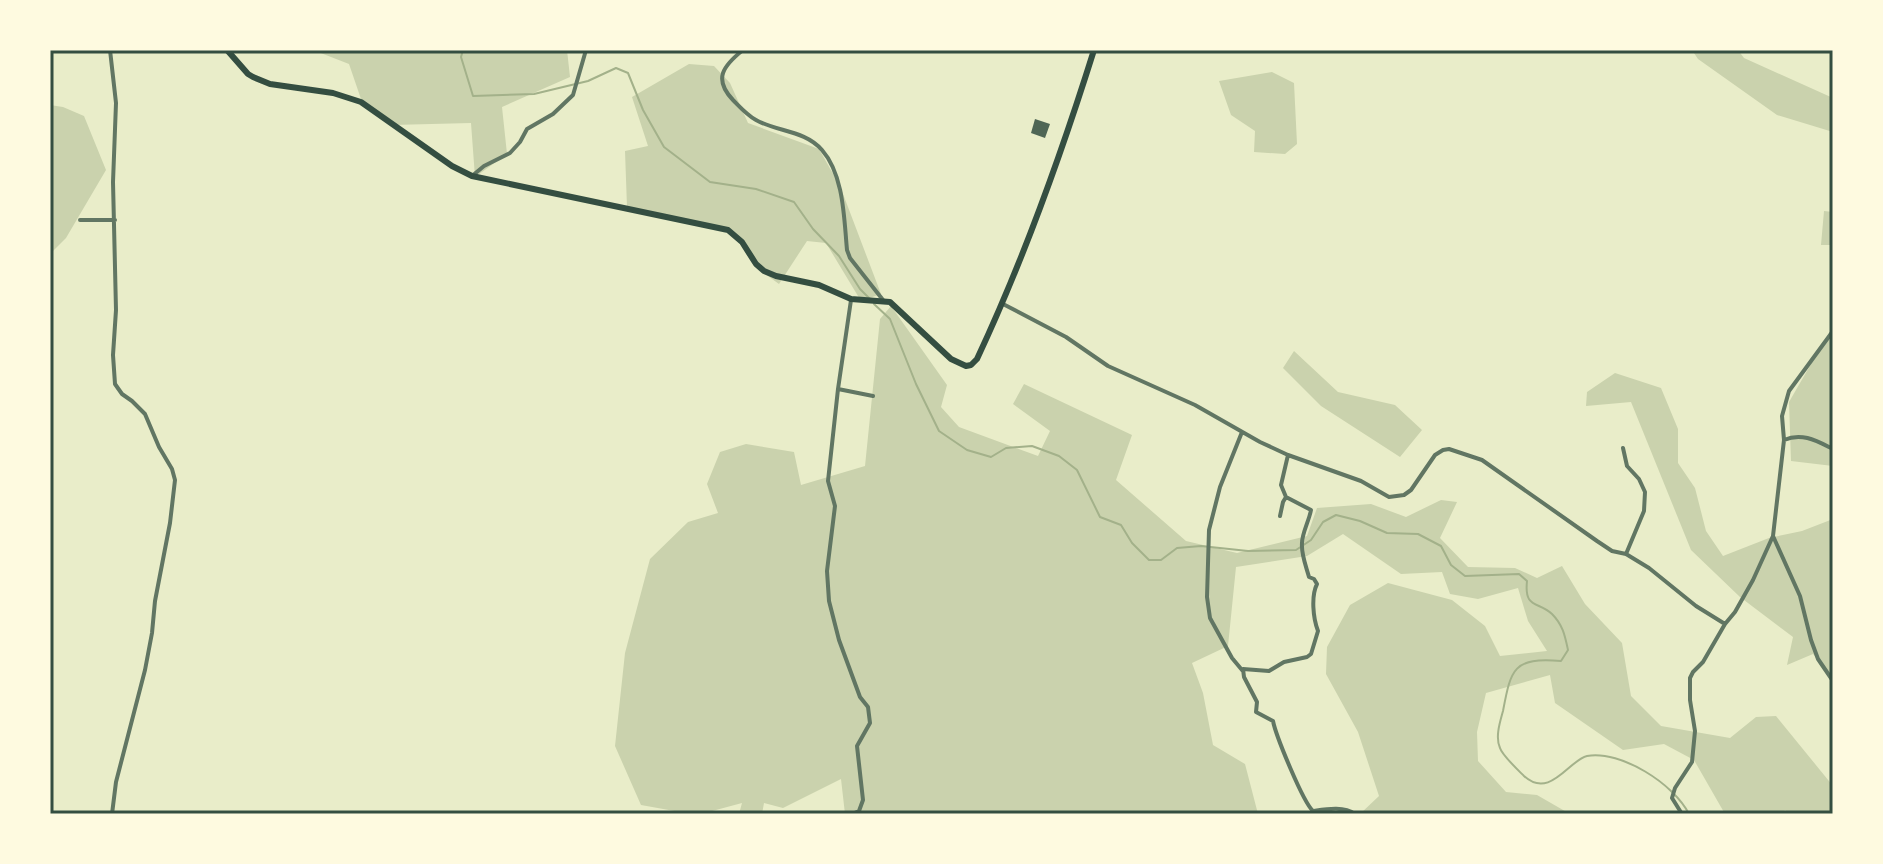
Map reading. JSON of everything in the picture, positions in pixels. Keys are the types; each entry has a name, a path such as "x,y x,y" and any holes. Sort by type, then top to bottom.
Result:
{"main road":[{"path":"227,50 248,74 262,81 333,93 361,102 452,166 472,176 728,230 742,242 764,271 819,285 851,299 881,300 895,305 951,359 966,366 977,359 1003,304 1071,125 1094,50"}],"street":[{"path":"110,50 116,103 113,182 115,384 145,414 175,480 152,633 116,782 112,814"},
{"path":"472,176 510,153 527,129 553,114 573,95 586,50"},
{"path":"743,50 725,68 724,91 752,118 804,137 822,150 841,192 850,258 881,300"},
{"path":"80,220 115,220"},
{"path":"851,299 828,481 835,506 827,571 829,601 839,640 860,697 868,707 870,723 857,746 863,800 859,811 852,814"},
{"path":"1003,304 1066,337 1108,366 1195,405 1288,455 1361,481 1382,494 1394,497 1411,490 1439,452 1449,449 1482,460 1612,551 1626,554 1649,568 1696,606 1725,624"},
{"path":"1682,814 1672,798 1692,762 1695,731 1690,678 1741,602 1773,536 1784,440 1782,416 1789,391 1833,331"},
{"path":"838,389 873,396"},
{"path":"1242,432 1220,487 1209,530 1207,597 1210,618 1232,658 1243,671 1257,702 1256,712 1273,721 1275,733 1310,810 1335,808 1355,814"},
{"path":"1784,440 1798,436 1833,449"},
{"path":"1623,448 1627,466 1639,479 1645,492 1644,511 1626,554"},
{"path":"1243,671 1247,668 1269,671 1284,662 1303,659 1311,654 1318,631 1314,599 1317,584 1309,577 1302,549 1311,510 1286,497 1281,485 1288,455"},
{"path":"1280,516 1286,497"},
{"path":"1773,536 1800,596 1818,659 1833,681"}],"green space":[{"path":"313,50 567,50 570,77 502,107 507,154 475,177 471,123 392,125 361,99 349,64"},
{"path":"1692,50 1738,50 1744,58 1833,98 1833,132 1777,115 1698,59"},
{"path":"689,64 714,66 730,83 748,123 819,149 840,186 881,294 861,301 826,243 807,241 779,284 754,266 732,230 627,207 625,151 648,146 632,97"},
{"path":"1272,72 1294,83 1297,144 1285,154 1254,152 1255,131 1231,115 1219,81"},
{"path":"50,105 84,116 106,170 66,238 50,254"},
{"path":"1824,211 1833,212 1833,245 1821,245"},
{"path":"891,306 947,385 941,407 959,427 1038,456 1050,431 1013,404 1024,384 1132,435 1116,480 1186,541 1237,553 1307,536 1317,508 1371,504 1406,517 1441,500 1457,502 1440,538 1468,567 1515,568 1537,578 1562,566 1585,604 1622,643 1631,696 1661,726 1730,738 1756,717 1776,716 1833,786 1833,814 1788,814 1785,810 1783,814 1725,814 1694,760 1664,744 1623,750 1555,703 1550,675 1486,693 1477,732 1478,761 1506,792 1537,795 1570,814 1360,814 1379,796 1358,732 1326,674 1327,647 1350,605 1388,583 1452,600 1485,626 1500,656 1547,651 1528,621 1518,588 1478,599 1450,594 1442,572 1401,574 1343,534 1307,556 1236,567 1228,646 1192,663 1203,693 1213,745 1245,764 1258,814 845,814 841,779 783,808 764,803 762,814 739,814 742,803 701,814 641,805 615,746 625,653 650,559 688,522 718,513 707,484 720,452 746,444 794,452 801,485 865,466 880,319"},
{"path":"1833,326 1833,466 1791,461 1789,402"},
{"path":"1294,351 1338,392 1395,405 1422,430 1400,457 1321,406 1283,368"},
{"path":"1615,373 1661,388 1678,429 1678,463 1695,488 1706,531 1723,556 1833,519 1833,678 1813,654 1787,665 1793,637 1740,597 1691,550 1631,402 1586,406 1587,392"}],"building":[{"path":"1035,119 1050,124 1045,138 1031,133"}],"waterway":[{"path":"463,50 461,57 473,96 534,94 588,81 616,68 628,73 643,110 664,147 710,182 756,189 794,202 870,299"},
{"path":"874,304 890,319 939,431 967,450 991,457 1006,448 1032,446 1059,456 1077,470 1100,517 1121,525 1132,543 1149,560 1161,560 1177,548 1201,546 1248,551 1296,550 1311,540 1323,522 1336,515 1387,533 1418,534 1441,546 1451,565 1465,576 1519,574 1527,581 1530,600 1559,622 1568,650 1561,661 1533,661 1524,664 1512,676 1498,734 1501,751 1524,776 1542,784 1587,756 1615,758 1659,781 1672,791 1689,814"}]}
